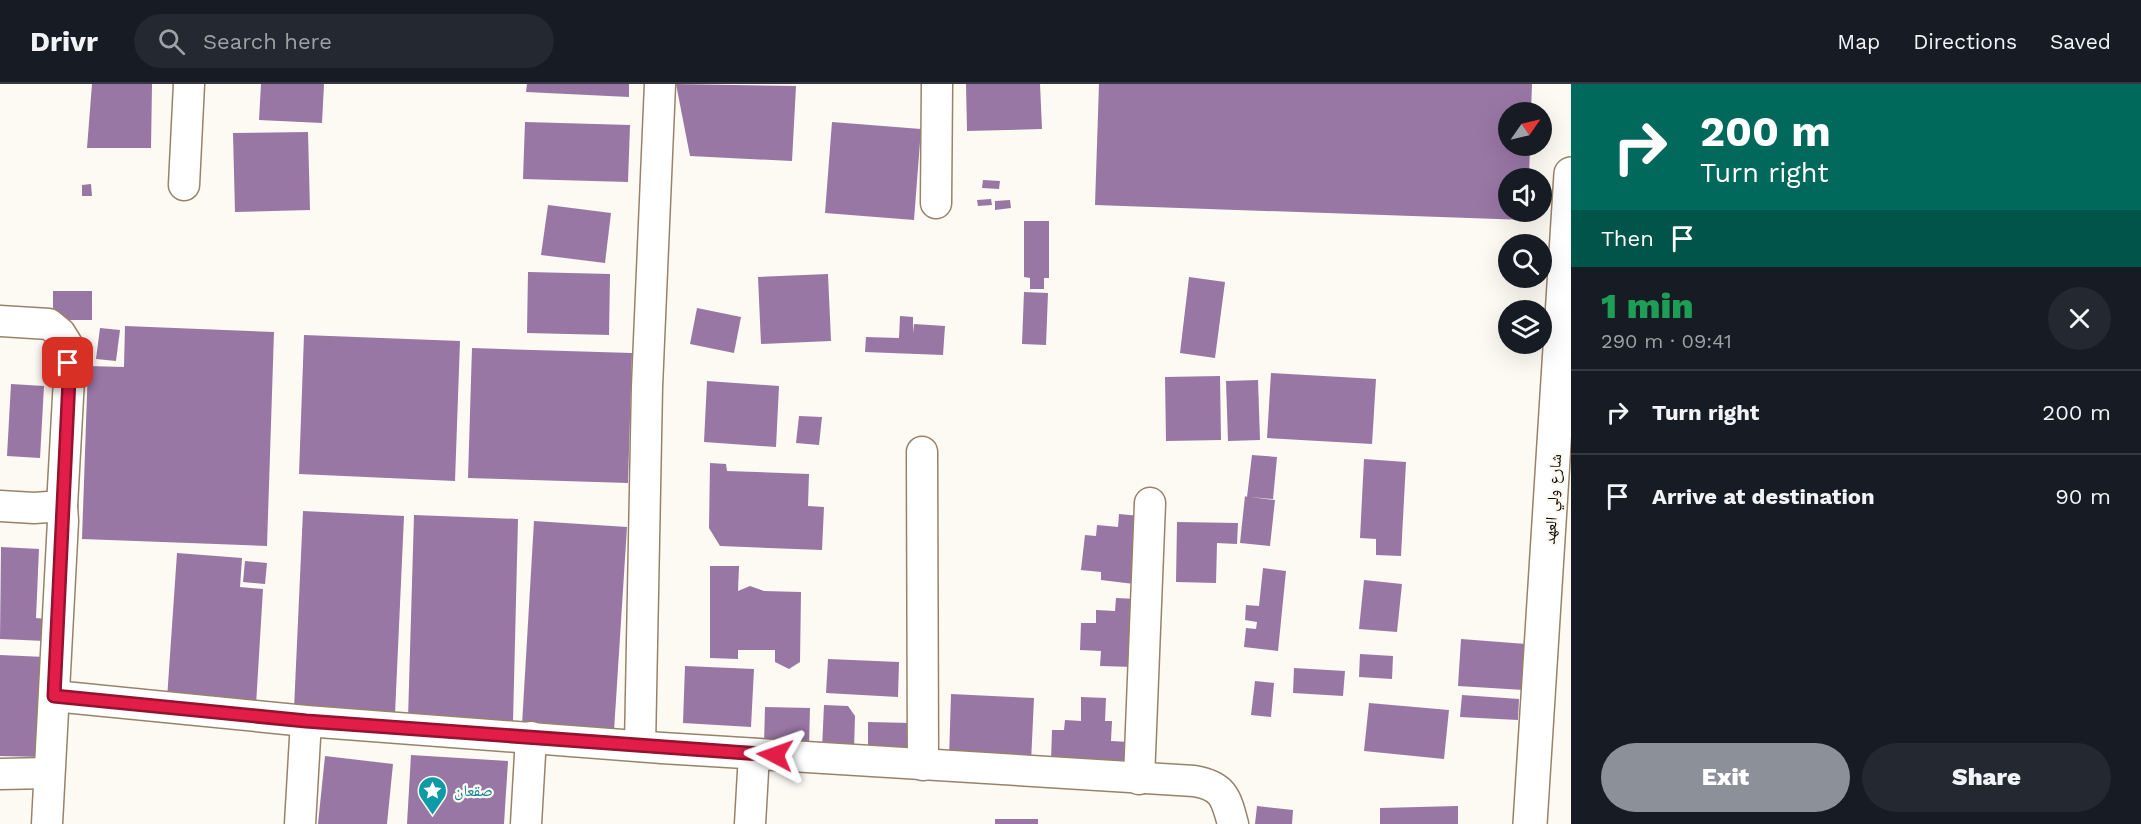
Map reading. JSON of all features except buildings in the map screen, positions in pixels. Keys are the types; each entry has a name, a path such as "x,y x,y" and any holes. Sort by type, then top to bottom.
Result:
{"main road":[{"name":"شارع ولي العهد","path":"1530,824 1570,219 1571,174"}],"street":[{"path":"184,185 189,84"},
{"path":"639,746 647,387 660,84"},
{"path":"936,203 937,84"},
{"path":"0,321 49,324 60,333 68,346 69,379 63,521 47,824"},
{"path":"922,452 922,765"},
{"path":"1139,779 1150,503"},
{"path":"0,506 34,508 62,506"},
{"path":"54,696 306,721 639,746 1211,784 1223,794 1233,824"},
{"path":"300,824 306,721"},
{"path":"526,824 531,737"},
{"path":"750,824 754,754"},
{"path":"0,774 50,773"}],"place":[{"name":"صقعان","path":"433,816"}],"route":[{"path":"68,363 54,696 306,721 775,755"}]}
